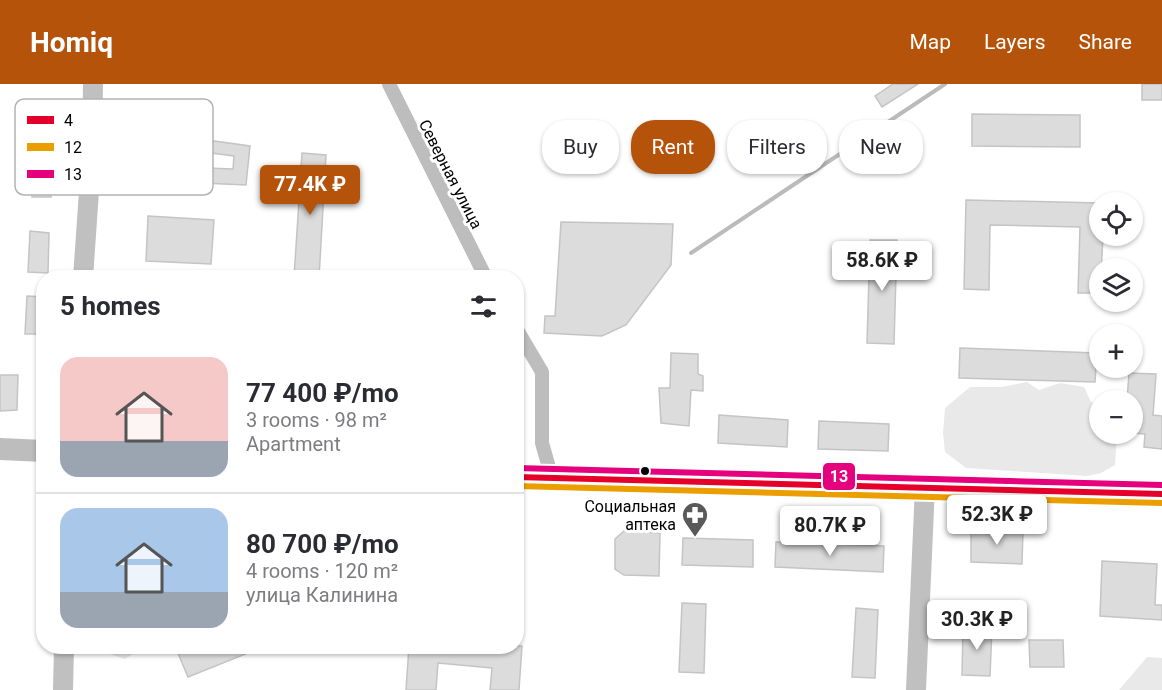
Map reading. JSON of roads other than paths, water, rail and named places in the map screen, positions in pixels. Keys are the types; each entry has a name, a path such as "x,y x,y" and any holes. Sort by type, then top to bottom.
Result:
{"main road":[{"path":"93,84 93,99"},
{"path":"84,270 89,195"},
{"path":"0,449 36,451"},
{"path":"524,477 665,483 925,486 1162,494"},
{"path":"916,690 925,486"},
{"path":"63,690 64,654"}],"street":[{"name":"Северная улица","path":"389,84 482,270"},
{"path":"524,342 542,372 542,443 552,478"}],"waterway":[{"path":"691,253 945,84"}],"place":[{"name":"Социальная аптека","path":"695,538"}]}
